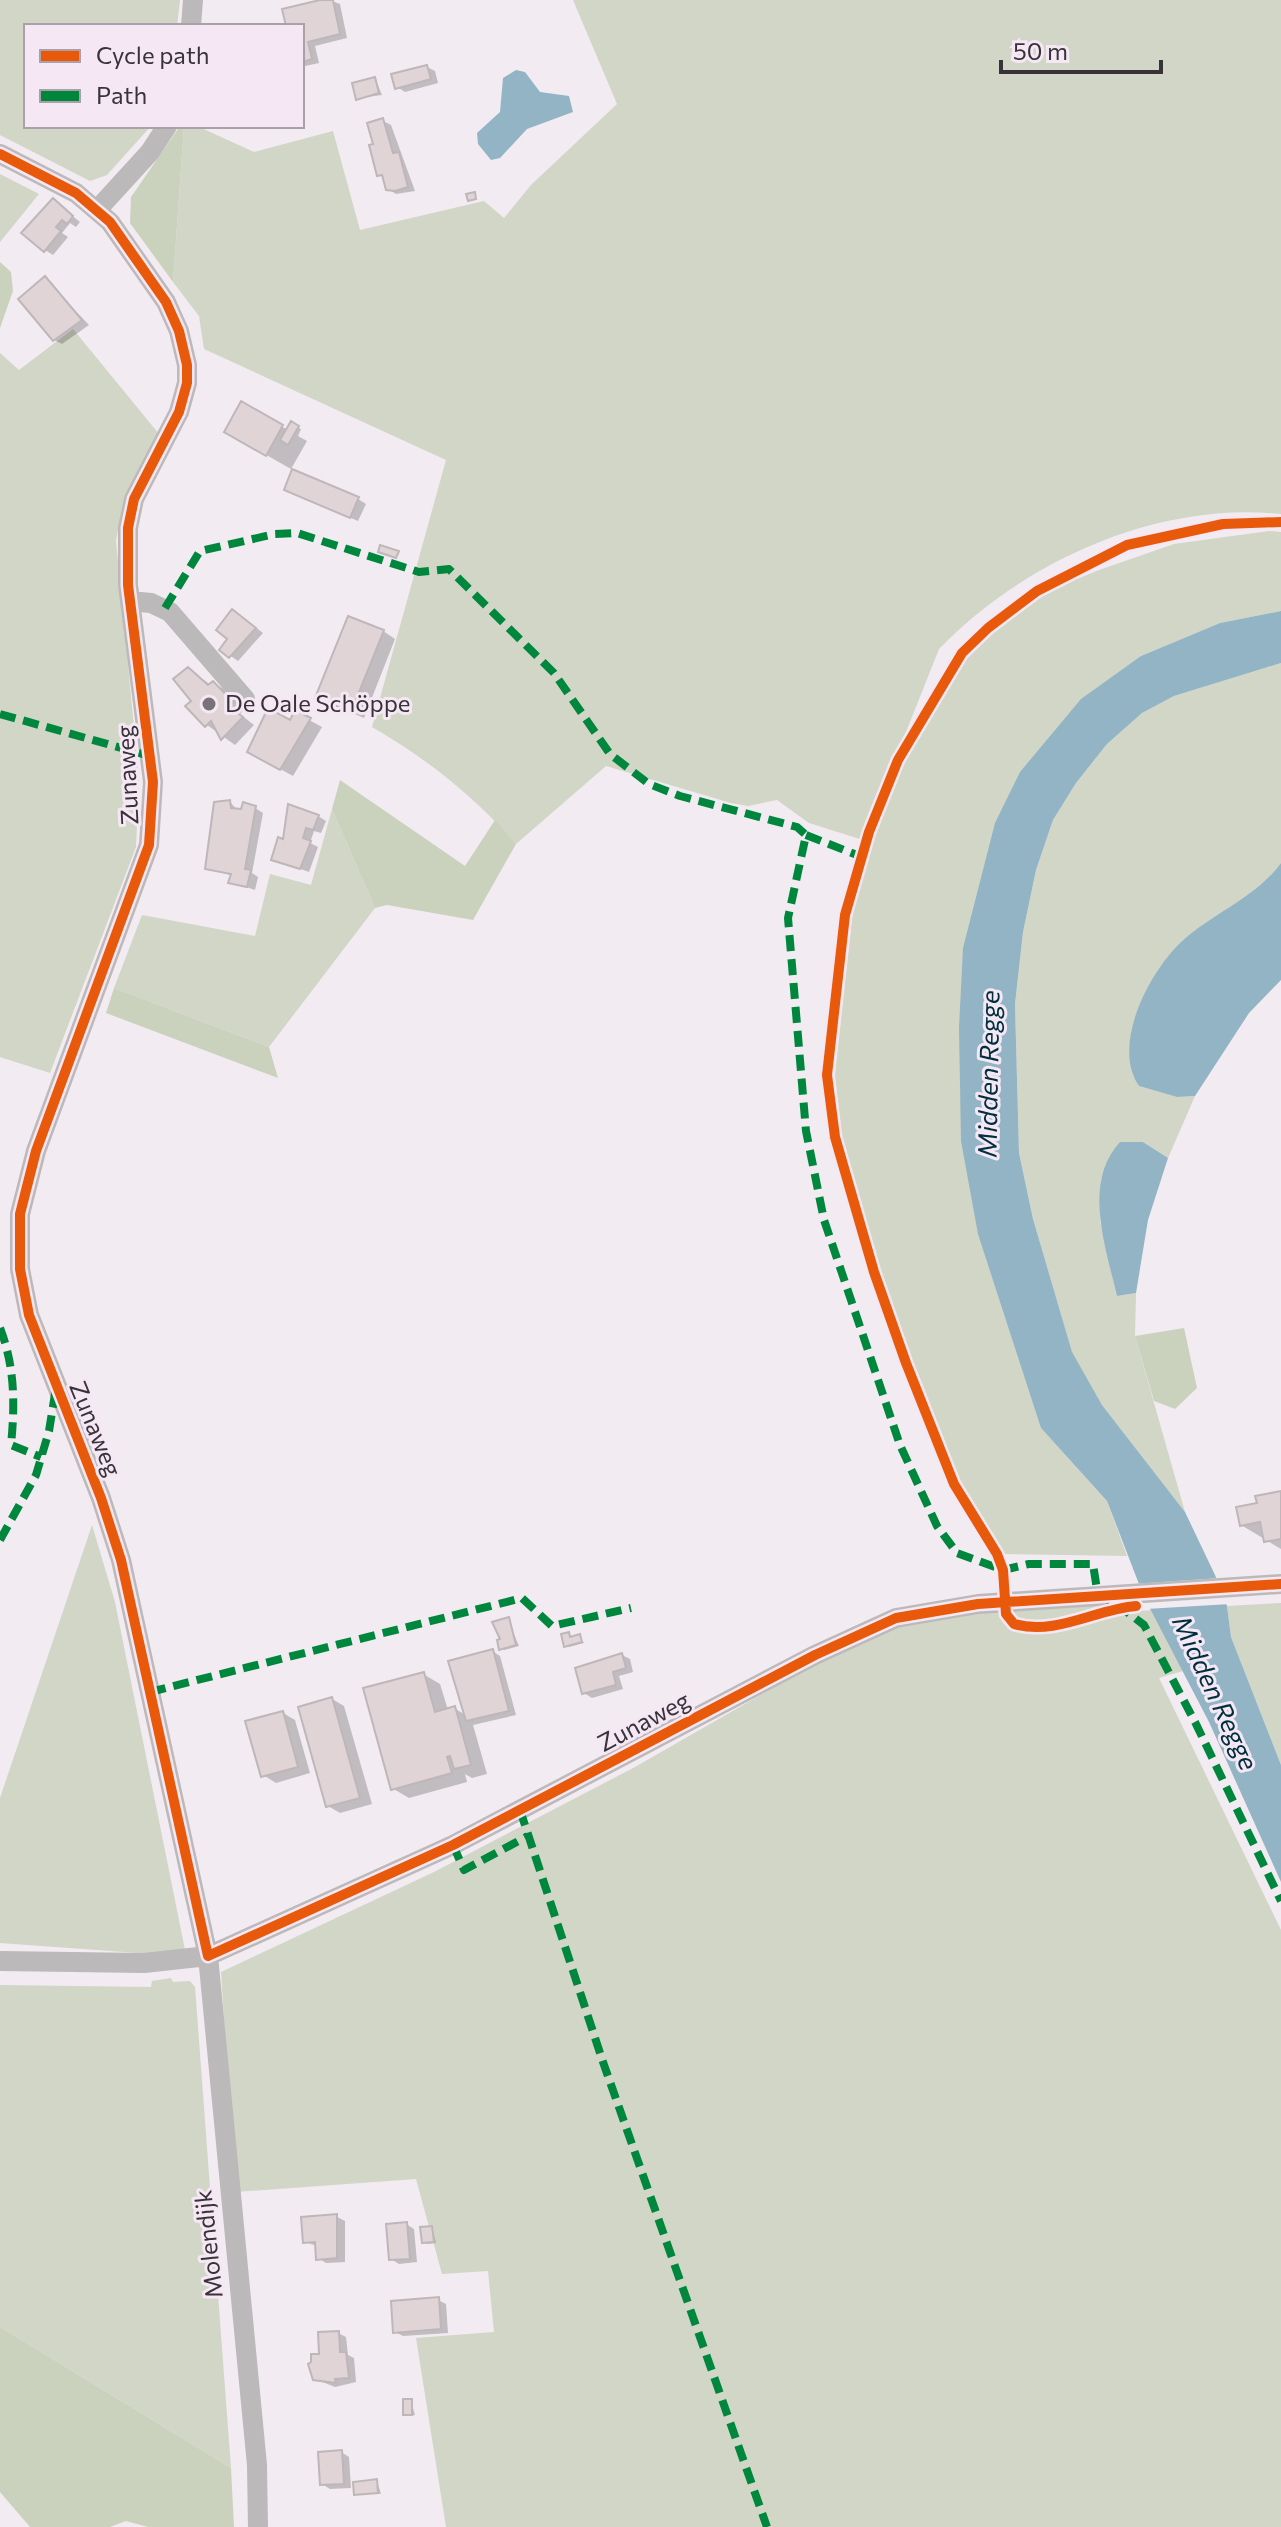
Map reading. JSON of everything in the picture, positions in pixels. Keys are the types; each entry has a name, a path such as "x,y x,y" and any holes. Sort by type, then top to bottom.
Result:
{"street":[{"path":"191,24 193,0"},
{"path":"97,210 150,152 166,128"},
{"name":"Zunaweg","path":"0,154 76,193 97,210 145,268 166,302 179,331 187,365 187,383 179,412 132,507 127,548 130,601 153,782 151,832 140,876 28,1175 20,1214 18,1246 22,1284 34,1330 101,1498 123,1570 208,1956 453,1845 882,1623 908,1614 958,1606 1281,1584"},
{"path":"130,601 151,603 170,612 245,699"},
{"path":"0,1961 144,1963 208,1956"},
{"name":"Molendijk","path":"208,1956 255,2449 258,2527"}],"green space":[{"path":"0,0 180,0 177,24 24,24 24,128 149,128 107,175 90,181 0,135"},
{"path":"573,0 1281,0 1281,514 1234,512 1187,517 1141,528 1095,544 1052,564 973,617 939,649 863,840 809,823 777,800 748,806 731,803 606,766 516,844 448,779 372,727 446,460 204,349 199,316 173,282 184,128 201,128 254,152 333,131 360,230 484,201 504,218 531,185 617,104"},
{"path":"179,128 184,128 173,282 130,223 131,197"},
{"path":"0,174 39,194 0,242"},
{"path":"0,262 11,272 13,291 0,328"},
{"path":"73,329 159,434 124,499 116,541 139,779 136,847 50,1073 0,1057 0,353 19,370"},
{"path":"1281,532 1281,611 1220,623 1141,656 963,948 1041,1428 1107,1501 1127,1556 1005,1554 958,1482 910,1362 883,1287 842,1138 835,1075 852,919 860,876 872,832 901,766 968,656 1004,622 1055,588 1174,544"},
{"path":"1281,663 1281,863 1258,887 1188,936 1154,977 1136,1014 1131,1033 1132,1070 1139,1086 1177,1097 1195,1096 1168,1158 1143,1142 1120,1142 1101,1180 1100,1221 1117,1296 1136,1293 1135,1336 1185,1512 1102,1405 1072,1353 1033,1219 1019,1153 1015,1004 1023,932 1036,870 1053,820 1076,783 1107,744 1142,713 1174,696"},
{"path":"340,780 465,866 495,820 516,844 473,920 387,905 375,908 332,809"},
{"path":"332,809 375,908 269,1047 114,988 142,915 255,936 270,874 311,885"},
{"path":"114,988 269,1047 278,1078 106,1013"},
{"path":"1184,1328 1197,1388 1175,1409 1154,1401 1135,1336"},
{"path":"92,1525 115,1602 185,1950 152,1954 0,1943 0,1798"},
{"path":"1281,1603 1281,1765 1231,1637 1227,1606"},
{"path":"1113,1604 1078,1619 1045,1624 1017,1621 1009,1615 1010,1611"},
{"path":"999,1610 1006,1622 1021,1630 1085,1625 1111,1613 1152,1610 1183,1671 1159,1678 1281,1930 1281,2527 446,2527 416,2338 494,2332 488,2271 442,2274 416,2179 235,2192 221,1972 434,1872 635,1767 823,1659 909,1622"},
{"path":"171,1978 173,1982 190,1981 195,1987 231,2468 0,2327 0,1985 151,1987 152,1981"},
{"path":"0,2327 231,2468 234,2527 148,2527 126,2521 110,2527 30,2527 0,2492"}],"water":[{"path":"516,70 525,72 540,92 569,96 573,112 527,129 500,158 491,160 478,144 477,133 500,112 503,78"},
{"name":"Midden Regge","path":"1281,611 1281,663 1174,696 1142,713 1107,744 1076,783 1053,820 1036,870 1023,932 1015,1004 1019,1153 1033,1219 1072,1352 1102,1405 1185,1512 1215,1575 1227,1606 1231,1637 1281,1765 1281,1882 1209,1722 1144,1597 1107,1501 1041,1428 978,1234 961,1141 959,1028 963,948 995,823 1020,772 1081,699 1141,656 1220,623"},
{"path":"1281,863 1281,980 1249,1013 1195,1096 1177,1097 1139,1086 1129,1052 1131,1033 1136,1014 1154,977 1188,936 1258,887"},
{"path":"1120,1142 1143,1142 1168,1158 1148,1220 1136,1293 1117,1296 1103,1237 1099,1196 1109,1158"}],"pier":[{"path":"1221,1578 1230,1604 1146,1609 1134,1584"}],"building":[{"path":"333,0 340,34 308,42 312,59 304,61 304,24 286,24 282,9"},
{"path":"427,65 431,79 395,89 391,74"},
{"path":"375,77 379,93 356,100 352,83"},
{"path":"383,118 393,153 399,152 408,187 395,191 386,190 382,175 377,176 369,145 373,144 367,123"},
{"path":"475,192 476,199 468,201 466,194"},
{"path":"53,198 73,216 67,224 62,220 56,227 61,231 44,252 21,233"},
{"path":"45,276 82,320 53,341 18,299"},
{"path":"241,401 283,425 266,456 224,432"},
{"path":"291,421 299,426 288,445 280,440"},
{"path":"292,469 359,497 350,518 284,490"},
{"path":"380,545 399,551 396,558 378,552"},
{"path":"232,609 256,628 229,658 219,650 227,639 216,630"},
{"path":"348,616 384,630 351,712 315,698"},
{"name":"De Oale Schöppe","path":"188,667 208,685 213,681 233,702 229,706 243,717 221,740 211,721 205,727 185,706 191,701 173,679"},
{"path":"268,708 290,720 295,710 311,718 280,770 247,752"},
{"path":"230,800 231,808 241,809 243,802 256,806 245,869 251,870 247,887 228,883 231,874 205,869 214,802"},
{"path":"288,804 319,815 313,830 306,828 303,838 311,841 300,869 271,860 278,837 283,839"},
{"path":"1281,1491 1281,1539 1264,1542 1260,1522 1240,1526 1236,1507 1257,1503 1255,1496"},
{"path":"509,1617 516,1645 499,1650 497,1640 500,1639 492,1622"},
{"path":"569,1632 570,1637 580,1634 582,1642 564,1647 561,1634"},
{"path":"493,1649 509,1711 466,1721 448,1661"},
{"path":"622,1653 626,1668 613,1672 616,1685 582,1694 575,1668"},
{"path":"424,1672 435,1712 455,1706 471,1765 454,1769 450,1756 447,1757 452,1773 391,1790 363,1688"},
{"path":"332,1697 360,1798 326,1807 298,1707"},
{"path":"283,1711 298,1767 261,1777 245,1721"},
{"path":"337,2214 337,2258 316,2260 315,2242 303,2243 301,2217"},
{"path":"407,2222 410,2259 389,2260 386,2224"},
{"path":"432,2226 434,2242 422,2243 420,2227"},
{"path":"439,2297 441,2329 393,2333 391,2301"},
{"path":"339,2331 340,2352 346,2352 349,2378 335,2379 336,2383 313,2380 308,2364 311,2354 319,2354 318,2332"},
{"path":"403,2399 412,2399 412,2415 403,2415"},
{"path":"342,2450 344,2484 320,2485 318,2452"},
{"path":"377,2479 378,2493 354,2495 353,2482"}],"marked path":[{"path":"165,608 200,551 275,534 297,533 419,572 449,569 554,673 610,754 649,784 680,796 797,827 806,835 788,918 806,1131 824,1220 900,1445 937,1526 957,1553 1003,1570 1029,1564 1093,1564 1098,1596 1114,1602 1144,1625 1196,1724 1281,1901"},
{"path":"0,714 150,756"},
{"path":"806,835 862,857"},
{"path":"0,1328 9,1357 13,1386 11,1445 41,1457"},
{"path":"0,1540 36,1475 49,1431 56,1388"},
{"path":"150,1692 522,1598 552,1626 631,1608"},
{"path":"520,1810 603,2062 767,2527"},
{"path":"453,1845 464,1870 528,1836"}],"cycle path":[{"path":"0,154 76,193 110,222 166,302 179,331 187,365 187,383 179,412 134,499 128,528 128,585 153,782 149,845 36,1151 20,1214 20,1269 29,1315 101,1498 121,1560 208,1956 453,1845 815,1655 896,1618 978,1604 1281,1584"},
{"path":"1136,1606 1045,1627 1014,1624 1006,1614 1003,1570 997,1554 954,1484 906,1363 874,1272 835,1137 827,1075 845,915 869,832 898,760 962,653 988,628 1037,591 1127,545 1223,524 1281,522"}],"place":[{"name":"De Oale Schöppe","path":"209,704"}]}
